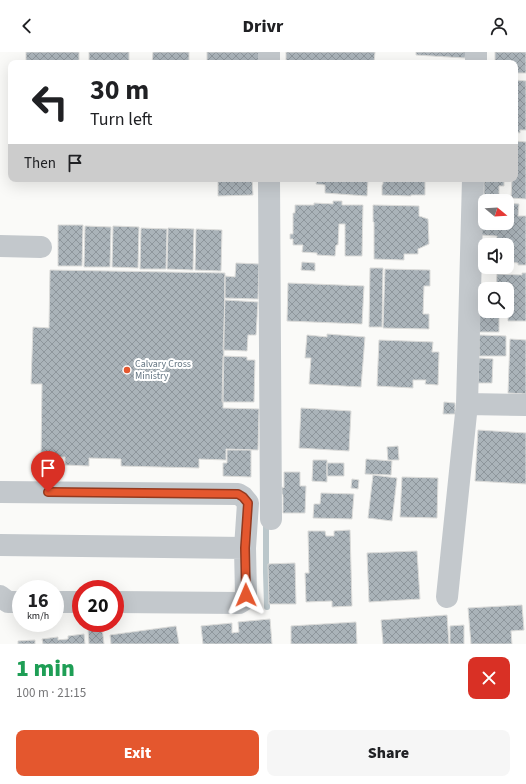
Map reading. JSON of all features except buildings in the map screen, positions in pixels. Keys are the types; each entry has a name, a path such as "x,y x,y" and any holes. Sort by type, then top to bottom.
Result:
{"street":[{"path":"269,182 270,519"},
{"path":"447,597 467,404 473,182"},
{"path":"0,246 41,247"},
{"path":"467,404 526,405"},
{"path":"0,492 238,494 243,497 248,503 245,548 246,595 244,600 239,603 124,602"},
{"path":"0,545 245,548"},
{"path":"0,596 8,602 12,602"}],"waterway":[{"path":"266,521 267,607"}],"place":[{"name":"Calvary Cross Ministry","path":"127,370"}],"route":[{"path":"48,492 238,494 248,503 245,548 246,595"}]}
